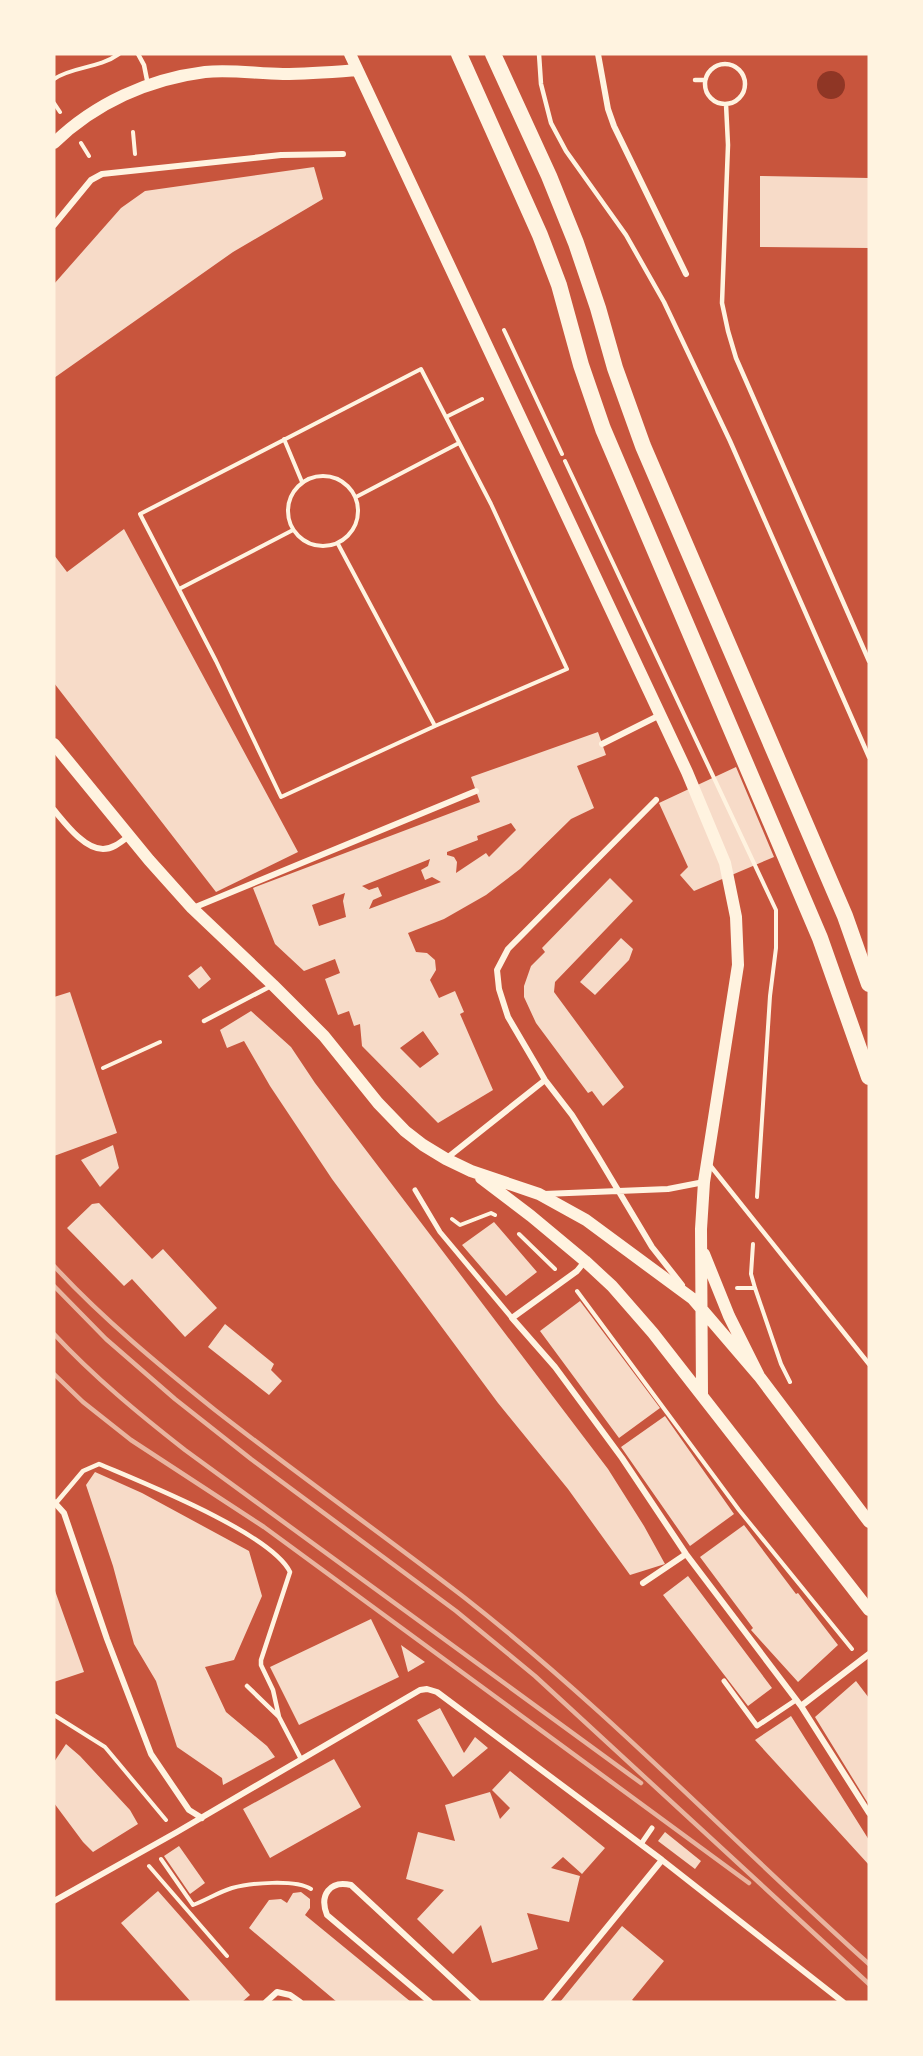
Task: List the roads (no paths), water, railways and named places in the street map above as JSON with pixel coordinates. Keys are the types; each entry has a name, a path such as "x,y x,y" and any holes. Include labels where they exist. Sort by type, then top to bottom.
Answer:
{"highway":[{"path":"459,54 540,235 559,285 581,365 603,429 820,938 869,1077"},
{"path":"493,54 549,176 576,243 615,368 643,446 845,916 869,984"}],"main road":[{"path":"350,54 687,772 725,863 736,916 738,965 704,1182 702,1249 697,1303 702,1395"},
{"path":"54,142 70,127 115,99 148,85 206,72 281,74 357,70"},
{"path":"54,744 129,836 192,908 324,1036 378,1103 405,1131 446,1159 471,1171 540,1194 586,1220 697,1303 759,1376 869,1522"},
{"path":"471,1171 531,1215 612,1286 653,1333 869,1610"},
{"path":"702,1249 729,1316 759,1376"}],"street":[{"path":"598,54 608,109 614,126 686,274"},
{"path":"54,225 91,180 102,174 281,155 343,154"},
{"path":"602,744 660,715"},
{"path":"192,908 476,791"},
{"path":"656,800 508,949 497,970 499,989 508,1017 545,1080 572,1115 652,1247 697,1303"},
{"path":"54,810 74,832 90,845 102,849 109,848 129,836"},
{"path":"446,1159 545,1080"},
{"path":"540,1194 668,1190 704,1182"},
{"path":"415,1190 440,1232 555,1367 686,1554 798,1703 869,1813"},
{"path":"512,1318 577,1271 585,1261"},
{"path":"55,1502 64,1513 107,1639 151,1754 189,1810 202,1818"},
{"path":"643,1583 686,1554"},
{"path":"724,1681 757,1726 798,1703 869,1654"},
{"path":"54,1902 420,1690 427,1689 437,1692 641,1844 843,2002"},
{"path":"641,1844 652,1828"},
{"path":"546,2002 662,1860"},
{"path":"430,2002 327,1915 324,1896 329,1890 344,1883 351,1885 477,2002"},
{"path":"266,2002 277,1992 290,1995 300,2002"}],"lane":[{"path":"138,54 144,65 148,85"},
{"path":"539,54 541,84 557,136 626,235 664,302 730,441 869,757"},
{"path":"717,65 730,65 737,68 744,79 743,92 733,102 726,104 714,101 706,92 705,80 711,69 717,65"},
{"path":"695,80 705,80"},
{"path":"726,104 728,145 722,303 728,331 736,358 869,661"},
{"path":"204,1021 273,985"},
{"path":"708,1162 869,1364"},
{"path":"55,1502 82,1471 99,1464 204,1511 269,1550 288,1567 290,1572 261,1665 273,1690 279,1717 301,1760"},
{"path":"247,1686 279,1717"}],"railway":[{"path":"54,1266 152,1359 215,1410 465,1598 518,1641 620,1731 869,1964"},
{"path":"54,1286 106,1339 175,1399 251,1459 456,1611 535,1676 869,1984"},
{"path":"54,1334 117,1395 185,1450 641,1783"},
{"path":"54,1374 83,1402 131,1440 264,1527 749,1883"}]}
